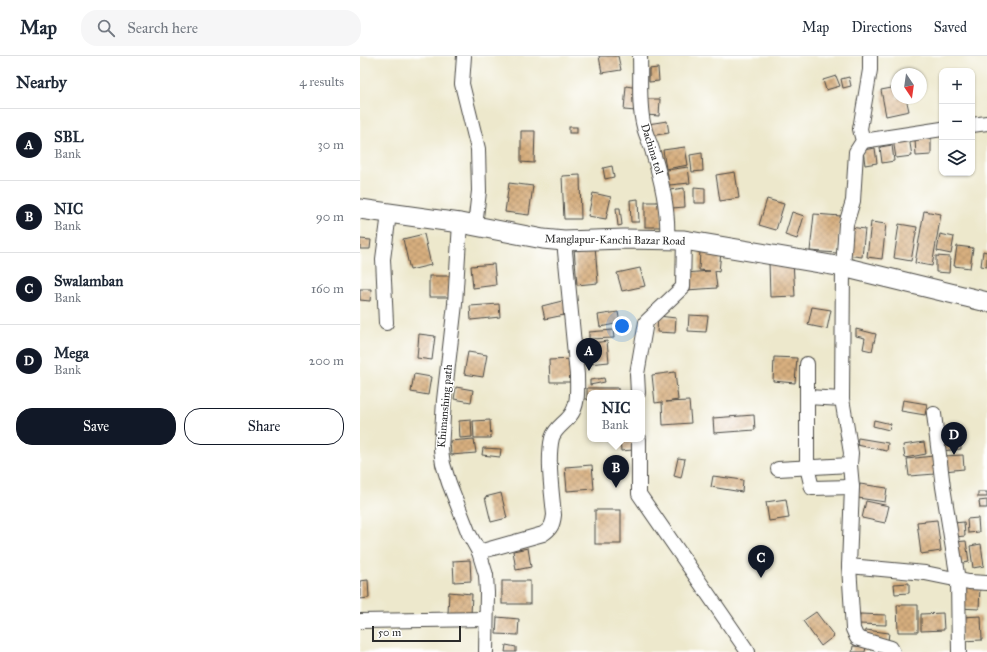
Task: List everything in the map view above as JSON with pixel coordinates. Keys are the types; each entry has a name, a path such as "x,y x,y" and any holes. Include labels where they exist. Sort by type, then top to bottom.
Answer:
{"street":[{"name":"Khimanshing path","path":"464,56 462,84 478,148 479,191 468,225 455,304 444,400 441,450 443,464 449,483 469,534 479,552 486,575 486,652"},
{"name":"Dachina tol","path":"638,390 638,374 646,322 683,287 676,241 668,227 663,188 642,118 640,56"},
{"path":"870,56 870,70 860,129 863,141 856,152 853,201 846,224 843,267 842,400 851,453 850,465 852,487 849,566 853,629 857,638 892,648 893,652"},
{"path":"975,125 987,123"},
{"path":"863,141 939,129"},
{"name":"Manglapur-Kanchi Bazar Road","path":"360,210 468,225 543,239 564,241 624,239 676,241 843,267 987,302"},
{"path":"386,323 383,259 389,214"},
{"path":"479,552 543,534 549,530 553,523 554,515 550,454 553,436 559,426 570,417 576,407 577,391 577,375 564,241"},
{"path":"808,364 807,467 812,488 852,487"},
{"path":"807,397 842,400"},
{"path":"934,414 943,487 958,580 959,652"},
{"path":"638,442 639,494 748,652"},
{"path":"778,469 850,465"},
{"path":"849,566 925,573 958,580 987,583"},
{"path":"360,621 486,619"}],"building":[{"path":"599,56 618,56 621,70 602,73"},
{"path":"658,68 659,81 649,82 649,69"},
{"path":"836,76 840,86 826,90 823,80"},
{"path":"849,77 851,86 843,88 841,79"},
{"path":"626,86 638,88 636,111 624,110"},
{"path":"891,88 891,104 907,104 909,111 886,116 881,90"},
{"path":"646,99 660,99 659,116 646,115"},
{"path":"667,121 669,133 650,136 648,124"},
{"path":"569,127 577,127 577,133 569,133"},
{"path":"521,131 535,131 534,163 521,162"},
{"path":"909,137 912,156 896,158 893,139"},
{"path":"931,138 931,155 916,156 915,139"},
{"path":"892,145 894,161 882,163 880,147"},
{"path":"685,147 688,165 666,169 663,150"},
{"path":"875,148 877,163 865,165 863,150"},
{"path":"702,153 703,171 692,172 690,155"},
{"path":"612,166 614,177 605,179 603,168"},
{"path":"688,167 690,183 669,185 667,170"},
{"path":"735,172 739,198 720,201 716,175"},
{"path":"580,175 581,219 564,219 562,176"},
{"path":"509,183 533,186 529,215 505,212"},
{"path":"694,187 705,188 705,203 694,203"},
{"path":"684,188 685,207 672,208 670,190"},
{"path":"593,193 611,197 606,219 588,216"},
{"path":"638,199 639,222 631,222 630,200"},
{"path":"767,199 784,204 776,230 759,225"},
{"path":"645,202 662,202 662,227 645,227"},
{"path":"616,208 620,208 622,225 618,226"},
{"path":"924,211 941,214 932,266 915,263"},
{"path":"792,212 804,216 797,239 785,235"},
{"path":"814,214 841,216 837,253 810,251"},
{"path":"871,222 886,224 882,259 867,257"},
{"path":"899,224 917,227 911,261 894,258"},
{"path":"850,227 865,229 862,257 846,255"},
{"path":"424,234 431,265 410,270 403,239"},
{"path":"940,234 954,237 951,254 937,251"},
{"path":"360,239 371,240 370,249 360,249"},
{"path":"595,246 598,283 577,285 574,248"},
{"path":"957,246 973,248 970,268 954,266"},
{"path":"700,250 721,252 719,272 715,271 717,288 686,290 685,273 710,271 699,270"},
{"path":"983,251 987,252 987,267 981,266"},
{"path":"936,256 950,257 949,273 936,272"},
{"path":"793,261 795,296 770,297 769,262"},
{"path":"494,264 496,285 473,288 471,266"},
{"path":"640,268 645,286 622,291 617,273"},
{"path":"429,276 450,276 450,297 429,297"},
{"path":"360,289 371,289 370,301 360,300"},
{"path":"566,300 569,314 545,319 542,306"},
{"path":"499,304 500,317 471,320 470,306"},
{"path":"812,307 831,310 827,329 808,325"},
{"path":"618,312 620,323 600,327 598,315"},
{"path":"689,315 708,316 706,332 688,331"},
{"path":"658,316 676,318 675,333 657,332"},
{"path":"856,329 876,334 872,351 863,349 865,338 856,336"},
{"path":"613,330 614,338 589,339 589,332"},
{"path":"419,334 435,336 432,360 417,358"},
{"path":"607,341 609,362 589,364 587,344"},
{"path":"468,352 487,355 483,377 464,374"},
{"path":"774,357 797,358 795,383 773,381"},
{"path":"573,359 574,382 550,382 549,360"},
{"path":"675,372 678,400 666,402 689,401 691,423 663,425 662,402 655,403 652,375"},
{"path":"414,374 431,377 428,395 411,392"},
{"path":"604,378 605,382 590,385 590,380"},
{"path":"456,387 473,390 471,402 454,399"},
{"path":"587,388 618,388 618,390 587,390"},
{"path":"903,400 927,404 925,415 901,411"},
{"path":"754,415 755,430 714,433 713,418"},
{"path":"471,420 472,437 460,438 459,421"},
{"path":"490,420 491,438 474,438 473,421"},
{"path":"874,420 891,424 889,430 873,426"},
{"path":"960,432 961,449 941,451 940,434"},
{"path":"858,438 888,443 887,451 857,445"},
{"path":"474,439 476,453 451,455 450,441"},
{"path":"620,442 632,442 633,450 621,451"},
{"path":"924,442 926,454 905,458 903,445"},
{"path":"483,448 501,449 500,457 482,455"},
{"path":"963,455 964,469 944,471 943,456"},
{"path":"933,456 935,474 909,476 907,459"},
{"path":"678,458 685,459 681,478 674,476"},
{"path":"592,465 594,489 567,491 565,467"},
{"path":"713,476 743,480 742,492 711,487"},
{"path":"860,484 887,488 885,502 858,498"},
{"path":"978,492 987,492 987,497 978,497"},
{"path":"501,493 507,518 491,522 485,497"},
{"path":"786,499 789,518 769,521 766,502"},
{"path":"987,500 987,508 980,508 979,501"},
{"path":"866,501 889,506 885,523 862,518"},
{"path":"595,510 621,510 621,544 595,544"},
{"path":"978,518 979,532 968,533 967,519"},
{"path":"937,520 941,551 921,554 917,522"},
{"path":"964,522 965,536 955,537 954,523"},
{"path":"966,541 969,562 957,564 954,542"},
{"path":"981,544 984,566 973,568 970,546"},
{"path":"528,548 531,567 516,570 513,551"},
{"path":"470,560 471,581 454,582 453,561"},
{"path":"368,580 369,598 360,599 360,581"},
{"path":"502,581 530,581 530,604 502,604"},
{"path":"909,583 909,593 895,594 894,584"},
{"path":"960,586 980,587 979,609 958,608"},
{"path":"449,592 472,594 471,614 448,613"},
{"path":"897,605 918,605 918,632 898,632"},
{"path":"816,612 834,636 821,646 803,621"},
{"path":"943,613 944,630 921,631 921,614"},
{"path":"860,614 886,615 886,625 859,624"},
{"path":"981,616 982,640 961,641 961,617"},
{"path":"497,617 519,619 518,635 496,634"},
{"path":"866,630 889,633 888,641 865,639"},
{"path":"506,645 516,647 516,652 505,652"},
{"path":"853,646 866,647 865,652 852,652"}],"place":[{"name":"SBL","path":"589,371"},
{"name":"Mega","path":"954,455"},
{"name":"NIC","path":"616,488"},
{"name":"Swalamban","path":"761,578"}]}
